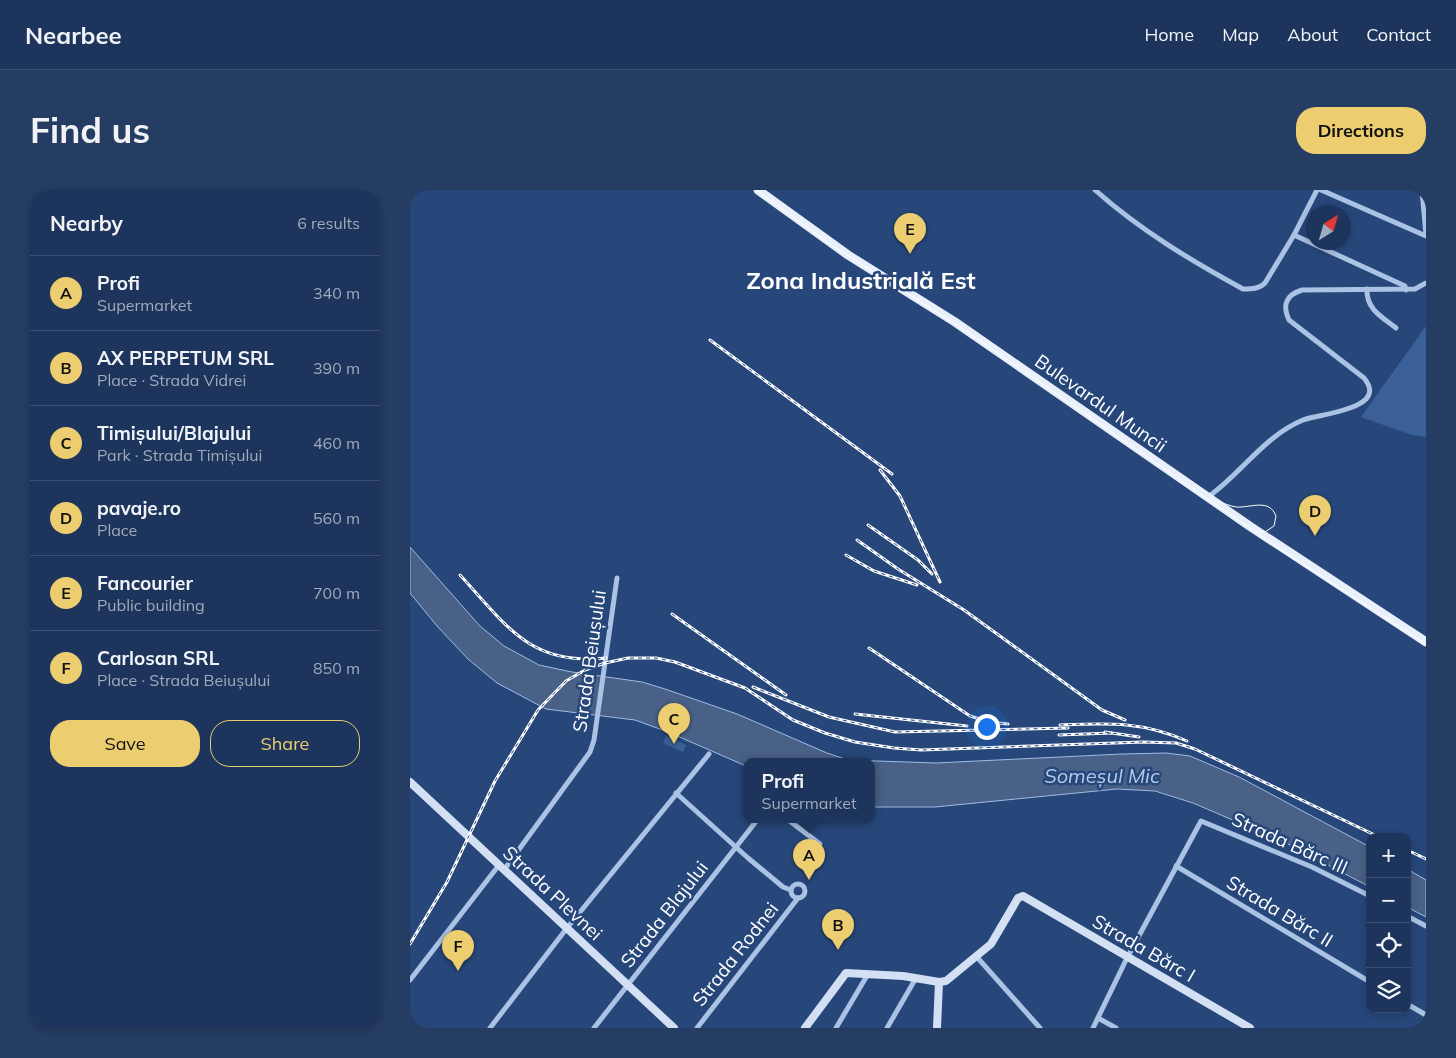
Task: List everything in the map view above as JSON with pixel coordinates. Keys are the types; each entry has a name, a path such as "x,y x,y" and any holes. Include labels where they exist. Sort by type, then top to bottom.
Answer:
{"main road":[{"name":"Bulevardul Muncii","path":"758,190 848,255 955,322 1208,497 1426,642"}],"street":[{"path":"1095,190 1126,217 1156,237 1205,268 1243,288 1261,287 1294,235 1317,190"},
{"path":"1321,190 1426,235 1422,190"},
{"path":"1294,235 1404,286 1406,290"},
{"path":"1208,497 1275,436 1289,426 1358,406 1367,399 1370,388 1364,378 1292,324 1285,311 1287,300 1302,290 1406,290 1422,287 1426,283"},
{"path":"1367,289 1369,304 1375,312 1396,328"},
{"name":"Strada Beiușului","path":"410,980 582,766 594,740 617,578"},
{"path":"490,1028 567,928 709,754"},
{"name":"Strada Plevnei","path":"410,782 674,1028"},
{"path":"676,793 736,848 781,885 791,890 794,896 798,898 804,894 803,886 796,884 791,890"},
{"name":"Strada Bărc III","path":"1176,866 1199,823 1203,821 1312,867 1366,894"},
{"name":"Strada Blajului","path":"594,1028 755,823"},
{"path":"792,823 820,844"},
{"path":"1093,1028 1176,866"},
{"name":"Strada Bărc II","path":"1176,866 1366,980"},
{"name":"Strada Bărc I","path":"976,956 995,939 1018,898 1023,896 1250,1028"},
{"name":"Strada Rodnei","path":"697,1028 798,898"},
{"path":"1411,918 1426,926"},
{"path":"805,1028 846,973 916,978 939,982 946,981 976,956 1040,1028"},
{"path":"836,1028 868,974"},
{"path":"887,1028 916,978"},
{"path":"937,1028 939,982"},
{"path":"1411,1006 1426,1015"},
{"path":"1098,1018 1116,1028"}],"shaded area":[{"path":"1426,326 1426,437 1412,435 1361,417"},
{"path":"666,736 686,745 683,752 663,743"}],"water":[{"path":"410,547 480,626 504,646 539,665 572,672 642,682 665,689 737,714 842,758 743,758 743,765 668,732 635,720 546,709 497,683 468,659 437,626 410,593"},
{"name":"Someșul Mic","path":"1166,753 1190,756 1239,777 1366,845 1366,885 1286,843 1193,803 1155,791 1117,789 935,807 875,807 875,761 936,763"},
{"path":"1411,871 1426,880 1426,917 1411,909"}],"tram line":[{"path":"756,190 833,246 963,329 1277,547 1426,644"},
{"path":"1217,501 1236,507 1259,505 1273,510 1276,516 1274,526 1265,532 1255,531"}],"railway":[{"path":"710,340 892,474"},
{"path":"880,470 900,496 940,582"},
{"path":"868,525 918,560 932,574"},
{"path":"857,540 898,569 964,610 1102,710 1125,720"},
{"path":"846,555 874,571 917,585"},
{"path":"460,575 507,626 522,639 539,649 558,656 580,659 606,658"},
{"path":"672,614 786,695"},
{"path":"869,648 970,716 989,722 1008,724"},
{"path":"410,944 447,882 495,781 538,710 566,681 585,670 628,658 656,658 675,662 745,688 793,720 825,733 855,742 921,750 1143,742 1176,743 1195,749 1371,833"},
{"path":"753,687 829,717 895,732 1068,728"},
{"path":"855,714 967,726"},
{"path":"1060,725 1125,725 1171,734 1187,741"},
{"path":"1105,732 1139,737"},
{"path":"1059,735 1111,733"},
{"path":"1411,852 1426,859"}],"place":[{"name":"Fancourier","path":"910,254"},
{"name":"pavaje.ro","path":"1315,536"},
{"name":"Timișului/Blajului","path":"674,744"},
{"name":"Profi","path":"809,880"},
{"name":"AX PERPETUM SRL","path":"838,950"},
{"name":"Carlosan SRL","path":"458,971"}],"district":[{"name":"Zona Industrială Est","path":"861,280"}]}
